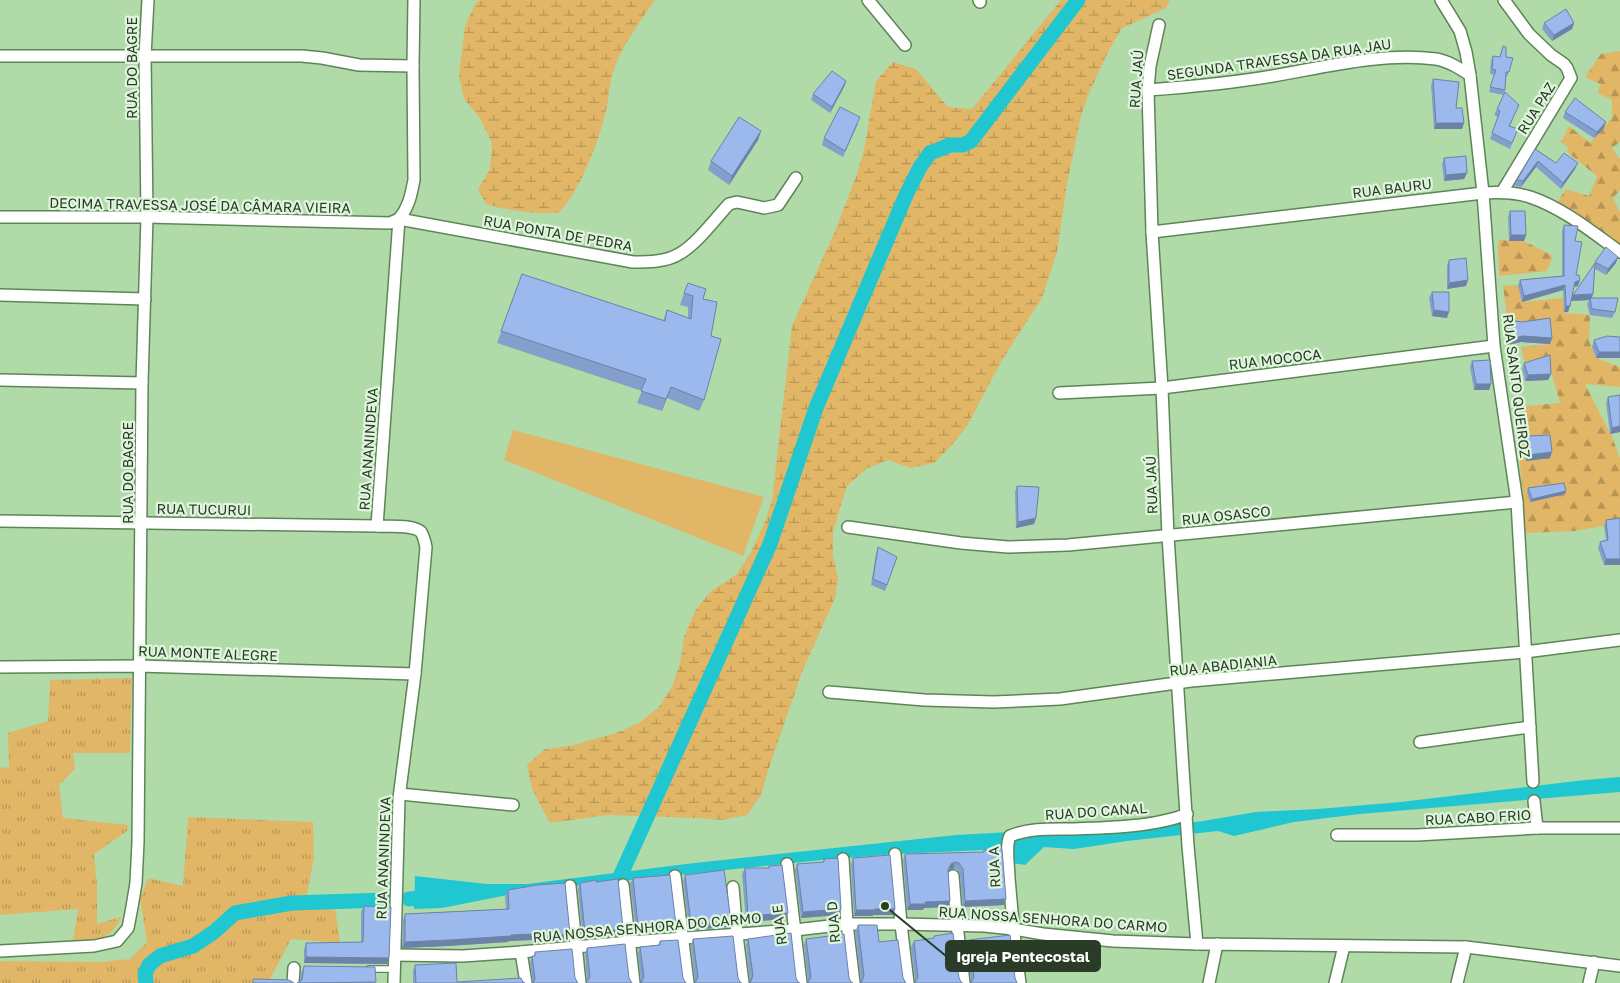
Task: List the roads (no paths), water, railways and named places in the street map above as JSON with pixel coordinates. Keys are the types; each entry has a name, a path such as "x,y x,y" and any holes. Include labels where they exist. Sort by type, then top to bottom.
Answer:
{"street":[{"name":"RUA DO BAGRE","path":"0,952 94,946 117,941 128,928 136,883 142,523 142,382 147,217 145,56 148,0"},
{"name":"RUA ANANINDEVA","path":"394,983 400,794 415,674 426,548 424,537 419,530 377,526 399,219 406,211 411,198 414,180 414,0"},
{"path":"868,0 905,45"},
{"name":"RUA SANTO QUEIROZ","path":"1441,0 1460,31 1470,75 1483,193 1494,346 1517,502 1533,782"},
{"name":"RUA PAZ","path":"1502,192 1571,78 1568,68 1529,34 1504,0"},
{"name":"RUA JAÚ","path":"1160,25 1150,66 1148,90 1152,232 1162,388 1168,536 1188,846 1197,944"},
{"path":"0,56 302,56 359,65 413,66"},
{"name":"SEGUNDA TRAVESSA DA RUA JAU","path":"1148,90 1252,79 1350,62 1392,58 1437,59 1453,64 1470,75"},
{"name":"RUA PONTA DE PEDRA","path":"399,219 633,262 650,262 679,255 690,246 729,204 737,202 750,203 764,208 778,205 796,178"},
{"name":"RUA BAURU","path":"1152,232 1502,192 1529,197 1551,206 1577,221 1620,252"},
{"name":"DECIMA TRAVESSA JOSÉ DA CÂMARA VIEIRA","path":"0,217 147,217 382,223 390,223 399,219"},
{"path":"0,295 145,299"},
{"name":"RUA MOCOCA","path":"1059,393 1162,388 1494,346"},
{"path":"0,380 142,382"},
{"name":"RUA OSASCO","path":"848,527 961,543 1008,547 1068,546 1517,502"},
{"name":"RUA TUCURUI","path":"0,521 377,526"},
{"name":"RUA ABADIANIA","path":"829,692 924,700 994,702 1060,699 1192,681 1525,652 1620,640"},
{"name":"RUA MONTE ALEGRE","path":"0,667 139,666 415,674"},
{"path":"1420,742 1530,727"},
{"path":"400,794 513,805"},
{"path":"1534,801 1538,828"},
{"name":"RUA DO CANAL","path":"1008,844 1012,835 1035,830 1106,828 1187,818"},
{"name":"RUA CABO FRIO","path":"1337,835 1418,835 1538,828 1620,828"},
{"name":"RUA A","path":"1008,844 1013,928 1020,983"},
{"path":"895,854 908,983"},
{"name":"RUA D","path":"843,859 847,924 854,983"},
{"name":"RUA E","path":"787,864 800,983"},
{"path":"675,876 688,983"},
{"path":"954,876 957,925 964,983"},
{"path":"623,884 634,983"},
{"path":"570,886 580,983"},
{"path":"733,887 736,935 743,983"},
{"name":"RUA NOSSA SENHORA DO CARMO","path":"394,955 463,956 736,935 847,924 901,924 1013,928 1043,934 1113,941 1197,944 1466,947 1620,966"},
{"path":"1209,983 1217,944"},
{"path":"1335,983 1344,946"},
{"path":"1457,983 1466,947"},
{"path":"521,952 526,983"},
{"path":"1589,983 1594,962"},
{"path":"293,983 298,968"}],"lane":[{"path":"366,969 394,969"}],"water":[{"path":"1620,777 1620,792 1360,814 1294,822 1234,836 1218,831 1074,849 1044,847 1025,865 1012,863 1006,849 895,854 527,891 442,908 414,909 415,876 487,884 527,884 686,864 956,835 1011,832 1047,836 1105,833 1203,821 1256,812 1401,802"}],"waterway":[{"path":"619,879 770,544 816,408 906,195 920,167 930,153 950,145 963,145 971,141 1078,0"},
{"path":"409,899 435,897"},
{"path":"146,983 145,974 149,965 160,956 193,946 214,932 235,913 292,903 386,900"}],"place":[{"name":"Igreja Pentecostal","path":"885,906"}]}
